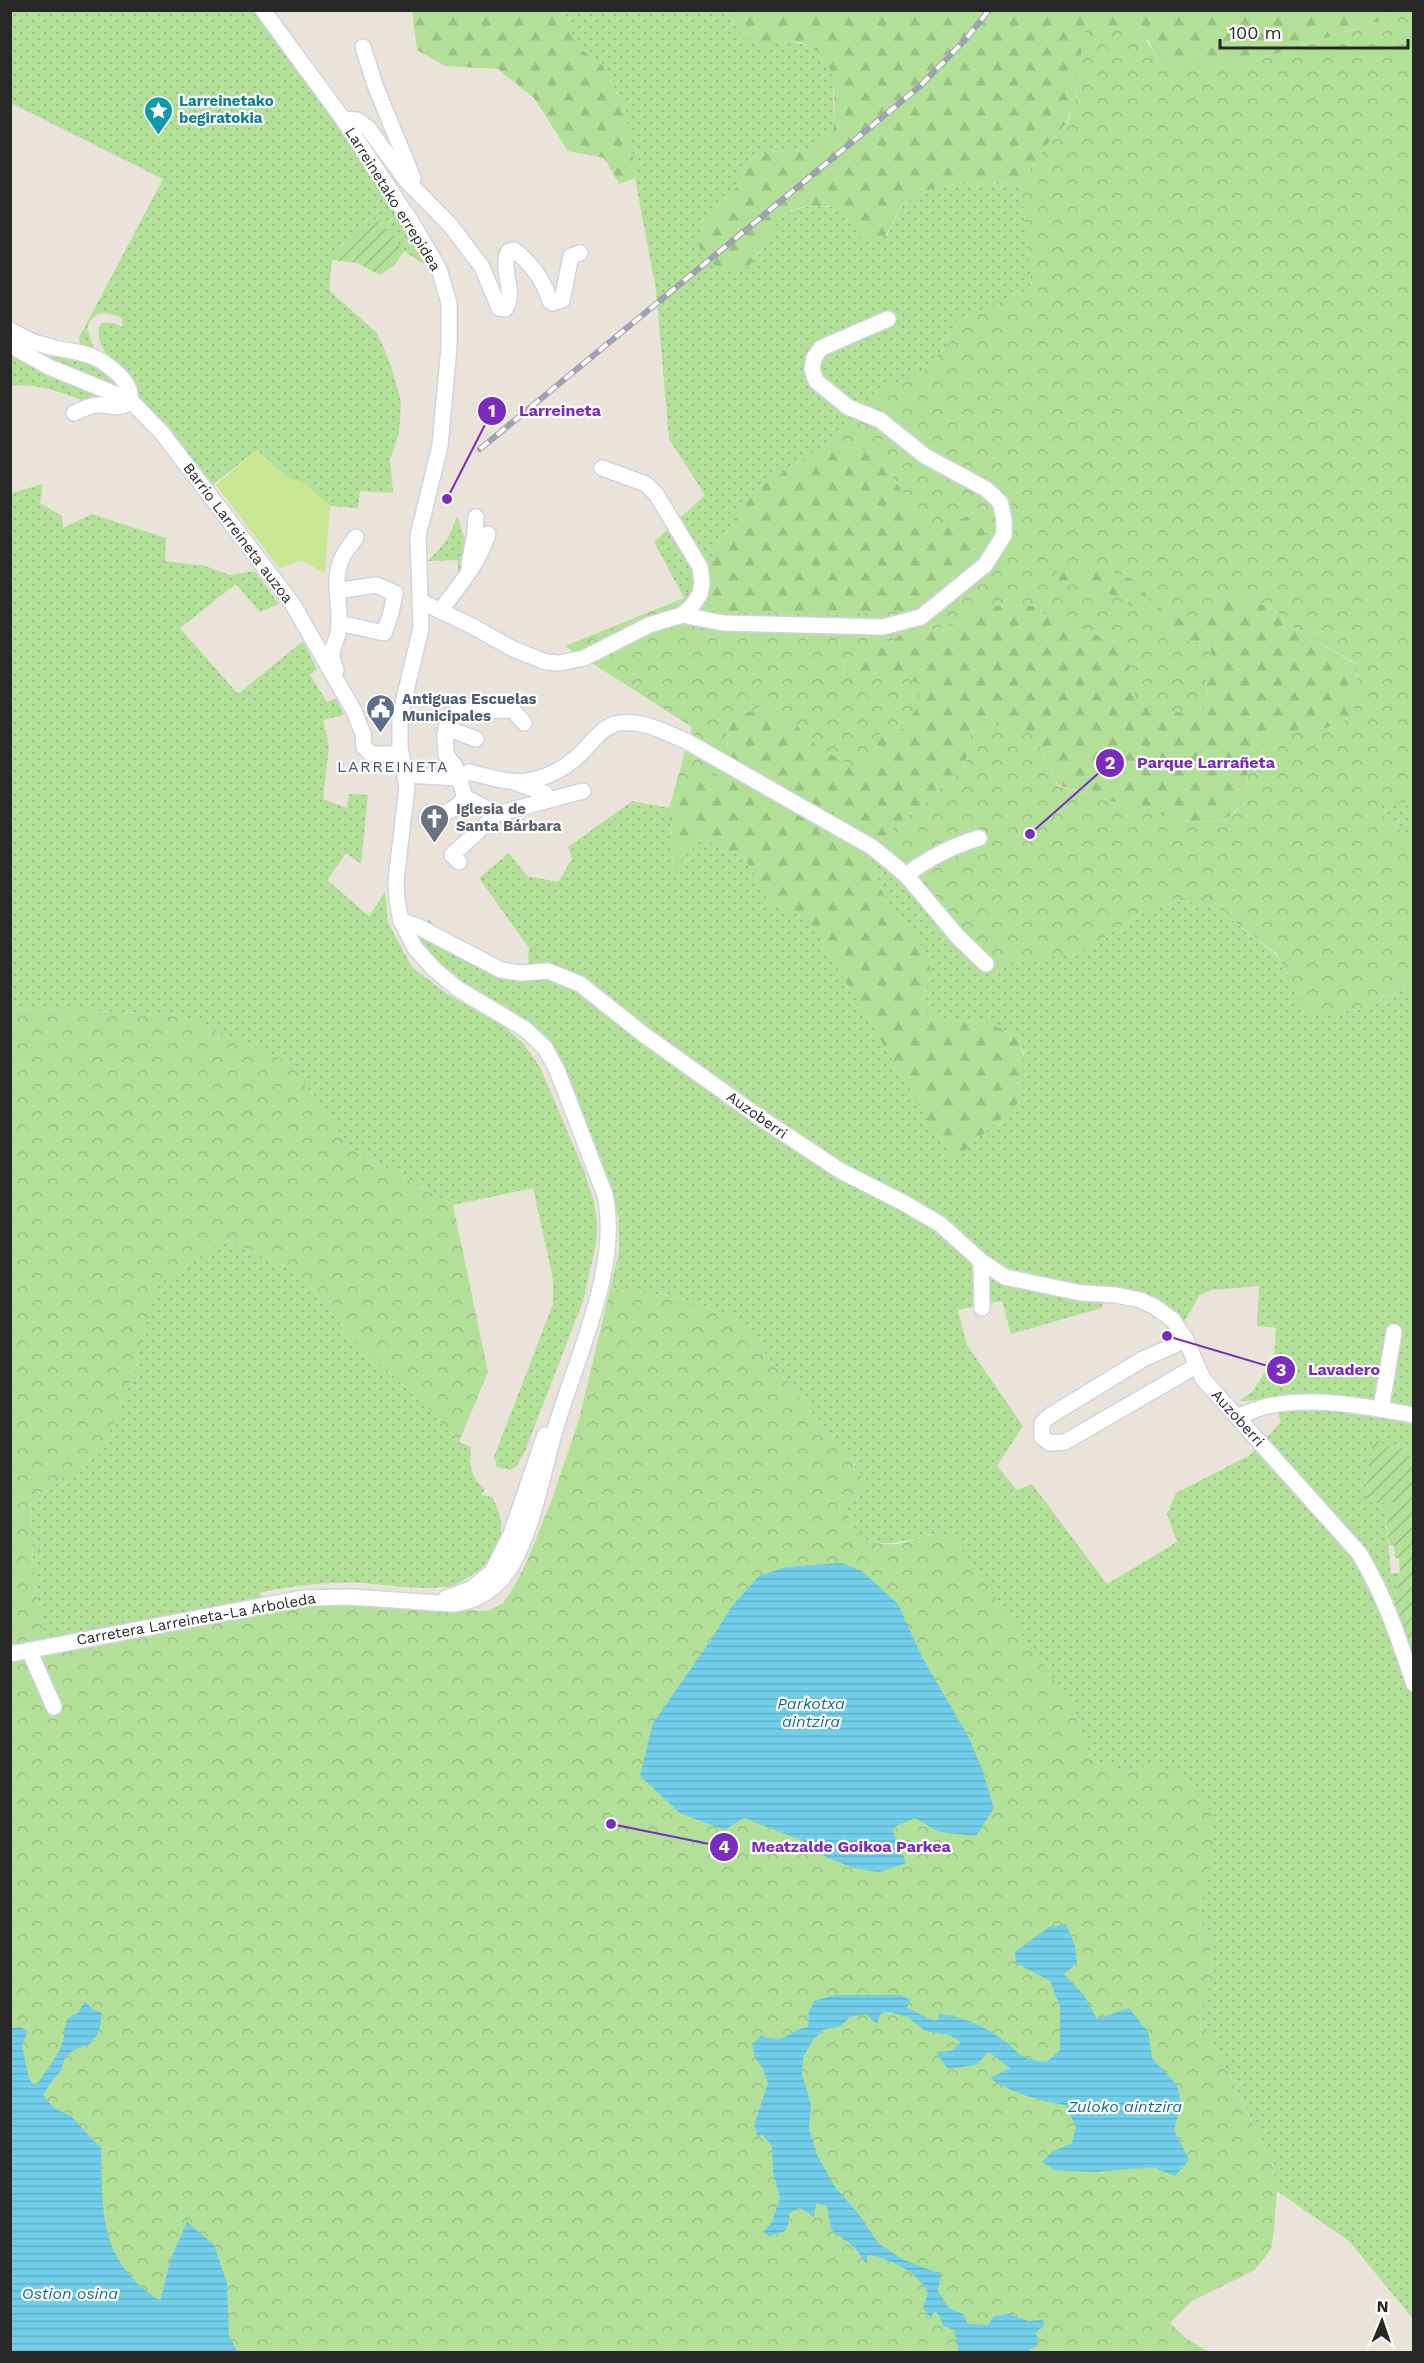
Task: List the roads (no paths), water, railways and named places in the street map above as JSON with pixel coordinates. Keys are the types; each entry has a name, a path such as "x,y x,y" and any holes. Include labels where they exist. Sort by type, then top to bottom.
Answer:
{"street":[{"name":"Larreinetako errepidea","path":"263,10 343,119 430,253 444,284 449,303 449,347 440,446 418,536 422,602"},
{"path":"363,47 404,159 423,199"},
{"path":"343,119 357,120 368,128 423,199 451,226 482,267 495,302 502,309 505,309 510,301 507,263 509,250 514,250 520,255 541,279 553,303 562,300 571,256 579,253"},
{"path":"682,615 723,623 883,627 921,617 985,565 1004,535 1004,519 1000,502 986,489 925,456 880,420 848,407 816,381 812,369 814,358 821,348 888,319"},
{"path":"10,330 42,345 89,353 105,362 126,381 131,393 126,405 120,408 99,405 74,413"},
{"path":"10,345 49,366 130,400"},
{"name":"Barrio Larreineta auzoa","path":"130,400 172,446 292,603 354,711 363,734 364,747 370,754 401,754"},
{"path":"401,921 396,880 406,800 401,754 401,710 420,634 422,602 513,650 546,662 560,663 584,658 649,625 682,615 700,594 702,582 700,567 651,489 646,484 602,468"},
{"path":"467,576 476,517"},
{"path":"440,611 467,576 484,547 488,534"},
{"name":"Barrio Larreineta auzoa","path":"333,676 336,670 331,647 339,628 337,591 342,557 356,537"},
{"path":"337,591 376,585 395,593 384,633 339,622"},
{"path":"497,814 465,797 455,766 446,755 448,719 457,711 498,705 513,710 524,723"},
{"path":"511,782 525,781 562,769 613,724 627,722 643,724 686,741 852,834 906,875 958,937 986,964"},
{"path":"446,728 476,739"},
{"path":"405,775 459,778 469,772 545,793 548,800"},
{"path":"459,862 452,855 497,814 583,790"},
{"path":"426,820 429,813 450,812 458,807 465,797"},
{"path":"906,875 928,859 953,846 979,838"},
{"name":"Auzoberri","path":"401,921 417,926 501,970 521,973 541,971 580,984 643,1034 759,1117 841,1171 940,1224 981,1261 1005,1277 1081,1293 1116,1295 1140,1300 1173,1320 1186,1340 1203,1379 1359,1552 1372,1574 1397,1632 1413,1684"},
{"name":"Carretera Larreineta-La Arboleda","path":"10,1654 303,1599 350,1597 453,1604 469,1602 494,1587 512,1566 536,1504 554,1432 605,1266 608,1247 608,1211 597,1174 557,1070 545,1048 536,1038 458,989 435,970 415,948 401,921"},
{"path":"981,1261 982,1308"},
{"path":"1381,1409 1394,1332"},
{"path":"1186,1340 1143,1359 1048,1417 1042,1424 1042,1437 1050,1443 1065,1442 1196,1366"},
{"path":"1238,1417 1268,1406 1304,1402 1381,1409 1413,1415"},
{"path":"29,1650 54,1707"}],"water":[{"name":"Parkotxa aintzira","path":"841,1563 862,1571 898,1604 922,1657 968,1736 982,1769 994,1808 976,1836 939,1832 915,1818 892,1828 906,1863 879,1872 853,1868 826,1857 803,1841 744,1818 724,1830 680,1813 640,1776 653,1723 732,1606 759,1576 786,1567"},
{"name":"Zuloko aintzira","path":"1066,1924 1075,1946 1077,1963 1064,1974 1083,1994 1097,2019 1129,2008 1148,2032 1152,2058 1177,2085 1181,2105 1174,2130 1189,2160 1175,2176 1153,2167 1094,2172 1054,2170 1042,2162 1052,2152 1072,2143 1076,2126 1065,2105 1026,2096 990,2078 1010,2068 989,2052 976,2065 948,2069 936,2052 951,2051 961,2042 950,2035 925,2031 908,2017 890,2012 881,2013 877,2024 866,2014 850,2017 840,2027 825,2029 812,2041 803,2058 802,2074 811,2105 809,2129 817,2155 835,2187 858,2213 878,2243 904,2260 941,2274 938,2292 949,2308 963,2314 968,2324 988,2325 994,2316 1010,2314 1028,2321 1043,2320 1044,2326 1035,2333 1039,2340 1036,2347 1030,2349 1029,2352 959,2352 954,2330 943,2326 940,2316 934,2311 931,2319 923,2308 928,2293 924,2285 902,2267 885,2259 868,2255 866,2263 855,2248 831,2229 827,2206 816,2203 814,2217 800,2208 789,2213 789,2223 785,2231 770,2236 763,2232 772,2222 780,2198 773,2172 772,2146 762,2134 758,2138 754,2125 768,2083 763,2069 755,2058 752,2044 761,2036 777,2039 808,2027 809,2012 814,2001 835,1995 902,1995 911,2001 907,2007 931,2020 938,2020 939,2014 970,2022 993,2033 1024,2057 1047,2062 1060,2050 1060,2006 1050,1981 1016,1963 1015,1952 1049,1927"},
{"name":"Ostion osina","path":"85,2001 92,2009 102,2013 99,2032 90,2044 74,2050 65,2057 61,2071 43,2095 54,2108 71,2116 101,2148 102,2194 108,2234 125,2269 140,2285 160,2301 170,2261 187,2222 214,2245 227,2283 229,2336 238,2352 11,2352 11,2028 20,2027 28,2031 22,2045 29,2079 35,2086 58,2053 68,2018 78,2013"}],"railway":[{"path":"480,449 919,87 966,39 989,10"}],"place":[{"name":"Larreinetako begiratokia","path":"158,136"},
{"name":"Larreineta","path":"447,499"},
{"name":"Antiguas Escuelas Municipales","path":"381,734"},
{"name":"Parque Larrañeta","path":"1030,834"},
{"name":"Iglesia de Santa Bárbara","path":"435,844"},
{"name":"Lavadero","path":"1167,1336"},
{"name":"Meatzalde Goikoa Parkea","path":"611,1824"}],"district":[{"name":"LARREINETA","path":"393,766"}]}
